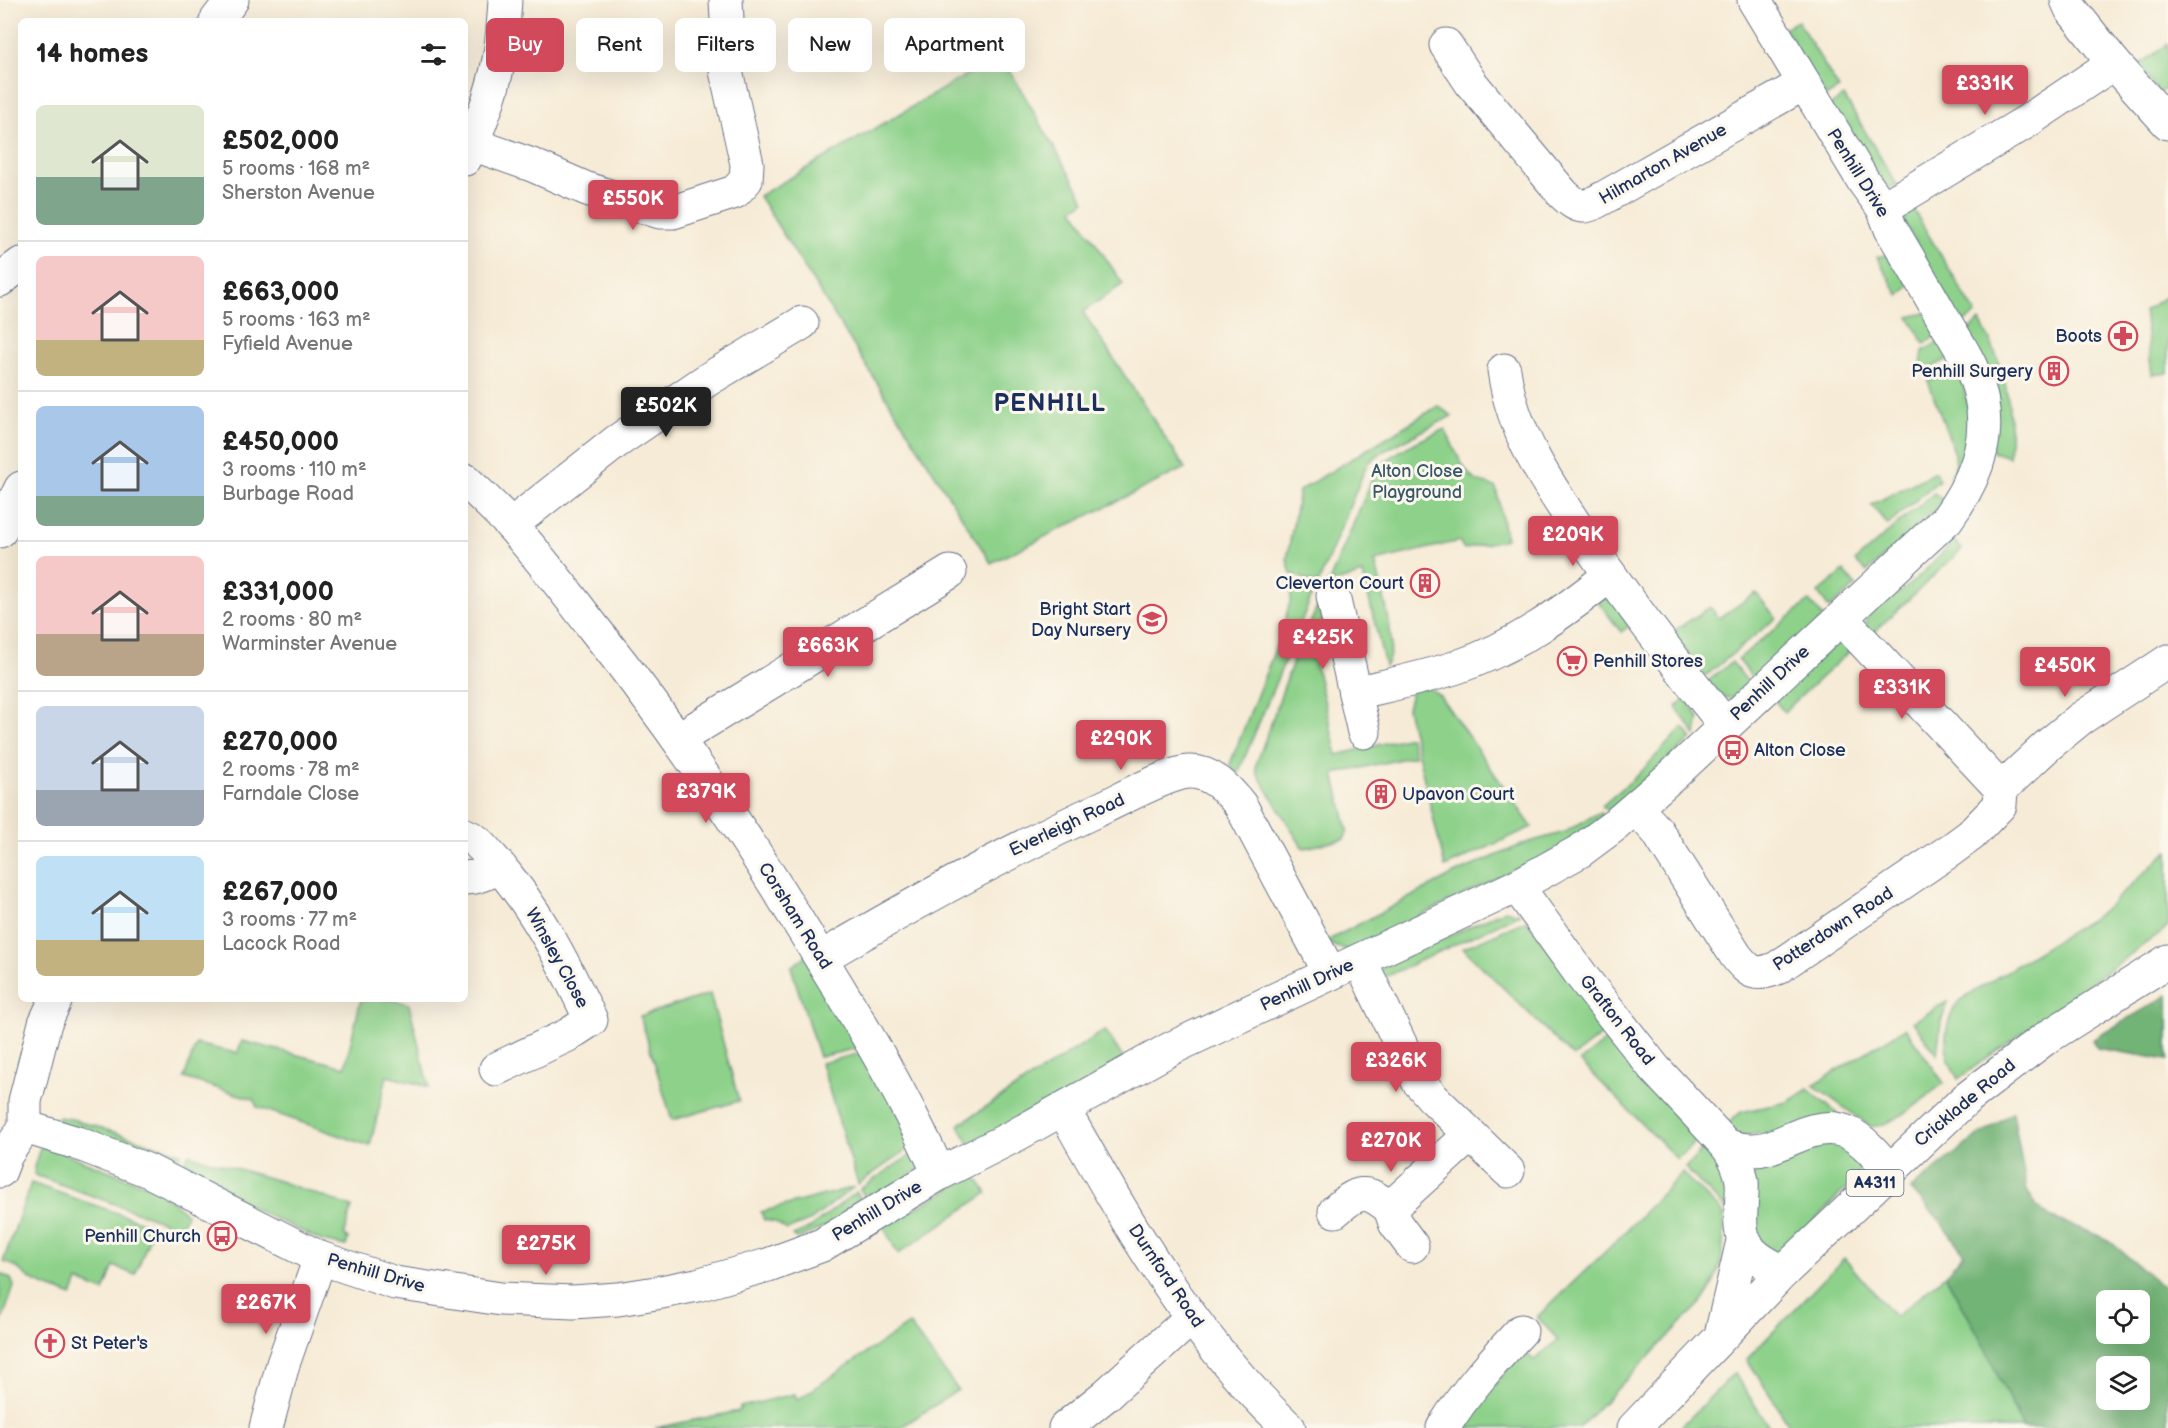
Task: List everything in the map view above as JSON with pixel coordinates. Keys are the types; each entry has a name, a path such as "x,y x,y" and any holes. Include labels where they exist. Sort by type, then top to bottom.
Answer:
{"street":[{"path":"218,18 232,0"},
{"path":"505,0 497,70 468,152 532,165 587,189 660,212 673,213 735,192 746,180 747,164 726,71 728,39 726,0"},
{"name":"Penhill Drive","path":"24,1127 77,1143 149,1171 320,1258 395,1283 462,1294 541,1302 618,1299 697,1285 798,1256 822,1245 939,1174 1016,1135 1172,1048 1517,886 1580,851 1636,808 1842,619 1952,512 1971,482 1978,464 1984,434 1984,412 1972,370 1891,228 1883,208 1864,182 1803,84 1754,0"},
{"path":"2067,0 2071,9 2114,63 2168,123"},
{"name":"Hilmarton Avenue","path":"1446,45 1471,83 1563,194 1580,207 1588,207 1803,84"},
{"path":"1883,208 2026,122 2114,63"},
{"path":"0,280 18,266"},
{"path":"511,525 616,441 707,380 802,324"},
{"path":"1504,369 1507,392 1505,424 1522,437 1542,473 1610,575 1725,725"},
{"name":"Corsham Road","path":"468,483 511,525 623,664 678,739 749,843 821,958 894,1083 925,1141 939,1174"},
{"path":"0,531 18,494"},
{"path":"678,739 950,572"},
{"path":"1355,693 1458,666 1491,652 1573,605 1610,575"},
{"path":"1333,596 1364,732"},
{"path":"1842,619 2001,789 2080,719 2168,663"},
{"name":"Everleigh Road","path":"821,958 948,884 1010,852 1149,786 1189,772 1221,783 1241,806 1330,973"},
{"name":"Potterdown Road","path":"1636,808 1657,831 1742,964 1756,973 1765,973 1777,968 1962,842 2000,805 2001,789"},
{"name":"Winsley Close","path":"468,836 475,839 501,868 534,912 566,967 591,1020 568,1035 496,1069"},
{"path":"468,878 501,868"},
{"name":"Grafton Road","path":"1517,886 1584,979 1655,1069 1727,1146 1736,1160 1742,1180 1740,1229 1743,1241 1721,1335"},
{"path":"1360,960 1418,1081 1508,1171"},
{"name":"Cricklade Road","path":"1634,1428 1783,1272 1966,1099 2035,1046 2168,961"},
{"path":"0,1171 6,1155 24,1127 25,1101 45,1023 55,1002"},
{"name":"Durnford Road","path":"1063,1109 1156,1266 1191,1318 1269,1410 1289,1428"},
{"path":"1727,1146 1749,1150 1768,1148 1814,1130 1831,1127 1845,1131 1863,1143 1889,1170"},
{"path":"1390,1208 1470,1135"},
{"path":"1335,1211 1351,1197 1369,1194 1390,1208 1395,1223 1412,1246"},
{"path":"1743,1241 1757,1257 1783,1272"},
{"path":"266,1428 283,1364 320,1258"},
{"path":"1065,1428 1106,1395 1191,1318"},
{"path":"1443,1428 1479,1376 1521,1331"}],"green space":[{"path":"1798,21 1839,89 1825,97 1784,28"},
{"path":"2168,44 2168,87 2159,93 2138,66"},
{"path":"972,72 1010,72 1085,201 1073,209 1123,284 1083,312 1185,468 991,563 759,196"},
{"path":"1844,96 1898,187 1887,187 1829,106"},
{"path":"1910,204 1976,314 1961,324 1904,222"},
{"path":"1891,254 1909,286 1899,296 1877,257"},
{"path":"2168,295 2168,373 2152,375 2144,311"},
{"path":"1926,313 1939,334 1924,344 1909,317"},
{"path":"1980,321 1996,354 2006,387 2010,421 2009,457 1993,452 1966,331"},
{"path":"1942,340 1952,357 1923,372 1921,364 1923,351"},
{"path":"1959,368 1971,417 1956,482 1950,478 1955,469 1955,454 1928,381"},
{"path":"1438,406 1452,416 1382,452 1367,464 1318,584 1291,574 1287,559 1299,491"},
{"name":"Alton Close Playground","path":"1445,429 1461,463 1470,475 1477,481 1496,488 1506,539 1464,549 1459,541 1375,561 1390,631 1391,645 1385,666 1363,574 1328,584 1376,470 1400,451"},
{"path":"1935,472 1939,480 1888,525 1871,505"},
{"path":"1934,493 1945,501 1867,572 1855,561"},
{"path":"1949,535 1962,549 1870,636 1866,616 1869,610 1902,591 1918,577 1946,548"},
{"path":"1844,571 1856,586 1829,608 1818,593"},
{"path":"1290,584 1312,595 1237,776 1230,764 1279,639 1291,599"},
{"path":"1756,593 1776,618 1704,675 1672,632 1710,607 1719,618"},
{"path":"1596,599 1614,601 1629,626 1621,632"},
{"path":"1809,601 1824,618 1755,681 1738,659"},
{"path":"1319,604 1327,640 1311,645 1337,755 1410,737 1415,756 1334,774 1348,831 1344,839 1305,848 1302,847 1257,773 1256,765 1297,650"},
{"path":"1838,643 1855,646 1784,712 1772,697"},
{"path":"1732,662 1751,686 1732,698 1721,697 1708,681"},
{"path":"1427,687 1440,696 1532,827 1445,867 1407,708 1412,690"},
{"path":"1686,699 1699,717 1696,735 1677,709 1677,706"},
{"path":"1682,728 1692,739 1608,811 1602,806 1639,774"},
{"path":"1600,812 1603,817 1563,847 1349,950 1325,942 1456,873 1526,843 1565,832"},
{"path":"2168,851 2168,927 1958,1079 1949,1059 1946,1039 1949,1019 1960,1000 2101,913"},
{"path":"1505,910 1520,914 1379,980 1381,967"},
{"path":"1527,920 1608,1030 1573,1057 1463,948"},
{"path":"807,955 862,1047 819,1057 791,967"},
{"path":"710,994 739,1101 672,1120 640,1016"},
{"path":"2168,995 2168,1060 2097,1048 2092,1040"},
{"path":"1948,1001 1941,1023 1937,1054 1913,1022"},
{"path":"360,1002 409,1004 429,1087 387,1076 370,1146 257,1107 253,1099 184,1078 196,1044 237,1053 242,1041 345,1067"},
{"path":"1905,1028 1944,1083 1901,1116 1871,1127 1813,1085"},
{"path":"1105,1030 1125,1061 972,1148 958,1125"},
{"path":"1613,1035 1700,1138 1677,1159 1580,1061"},
{"path":"865,1052 915,1144 858,1184 821,1063"},
{"path":"1808,1089 1845,1120 1782,1133 1738,1135 1726,1125 1741,1112 1788,1102"},
{"path":"2013,1112 2027,1191 2038,1207 2050,1217 2107,1239 2168,1291 2168,1428 2023,1428 1978,1334 1945,1275 1964,1254 1943,1224 1911,1189 1963,1147"},
{"path":"58,1117 72,1119 181,1153 176,1172 55,1122"},
{"path":"1831,1140 1858,1157 1857,1177 1786,1250 1776,1253 1765,1251 1748,1219 1754,1168 1763,1162"},
{"path":"1709,1143 1731,1170 1730,1213 1685,1168"},
{"path":"47,1147 159,1190 187,1214 180,1228 35,1175 34,1167 40,1148"},
{"path":"918,1150 920,1167 871,1206 860,1189"},
{"path":"188,1154 279,1181 352,1207 344,1235 348,1238 346,1246 322,1241 180,1174"},
{"path":"1682,1173 1724,1214 1724,1239 1719,1270 1702,1302 1579,1428 1459,1428 1520,1354 1526,1353 1534,1360 1558,1340 1537,1317"},
{"path":"975,1175 987,1193 898,1254 883,1226"},
{"path":"31,1183 154,1226 135,1275 114,1266 104,1291 78,1281 72,1296 36,1282 13,1265 3,1262"},
{"path":"854,1187 811,1220 787,1230 775,1222 764,1220 761,1212"},
{"path":"856,1192 865,1209 798,1239 793,1235 810,1228"},
{"path":"1844,1258 1895,1317 1945,1275 1978,1334 2023,1428 1791,1428 1747,1359"},
{"path":"0,1273 11,1279 14,1286 0,1326"},
{"path":"909,1324 958,1390 900,1428 655,1428 739,1411 740,1407 795,1394 797,1400"},
{"path":"1734,1373 1770,1428 1680,1428"}],"place":[{"name":"Boots","path":"2123,336"},
{"name":"Penhill Surgery","path":"2054,371"},
{"name":"Cleverton Court","path":"1425,583"},
{"name":"Bright Start Day Nursery","path":"1152,619"},
{"name":"Penhill Stores","path":"1572,661"},
{"name":"Alton Close","path":"1733,750"},
{"name":"Upavon Court","path":"1381,794"},
{"name":"Penhill Church","path":"222,1236"},
{"name":"St Peter's","path":"50,1343"}],"district":[{"name":"PENHILL","path":"1050,403"}]}
